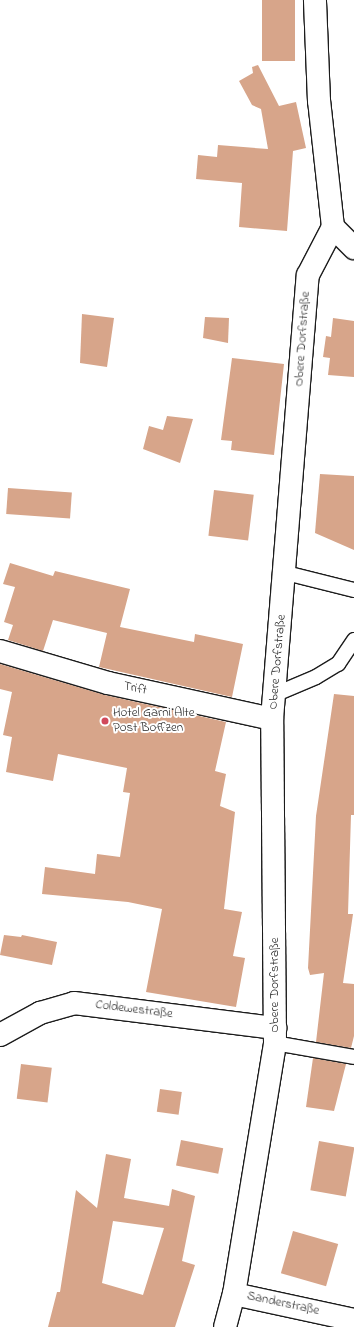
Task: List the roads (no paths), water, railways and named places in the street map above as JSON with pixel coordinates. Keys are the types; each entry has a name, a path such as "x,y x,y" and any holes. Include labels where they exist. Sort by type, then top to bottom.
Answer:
{"street":[{"path":"314,0 319,101 333,227 354,248"},
{"name":"Obere Dorfstraße","path":"225,1327 234,1294 275,1035 272,719 276,694 286,573 308,275 333,227"},
{"name":"Trift","path":"0,651 108,683 272,719"},
{"name":"Coldewestraße","path":"0,1035 40,1013 74,1003 275,1035"},
{"name":"Sanderstraße","path":"234,1294 354,1320"}],"lane":[{"path":"286,573 354,590"},
{"path":"276,694 316,677 338,664 354,640"},
{"path":"275,1035 354,1057"}],"place":[{"name":"Hotel Garni Alte Post Boffzen","path":"105,721"}]}
